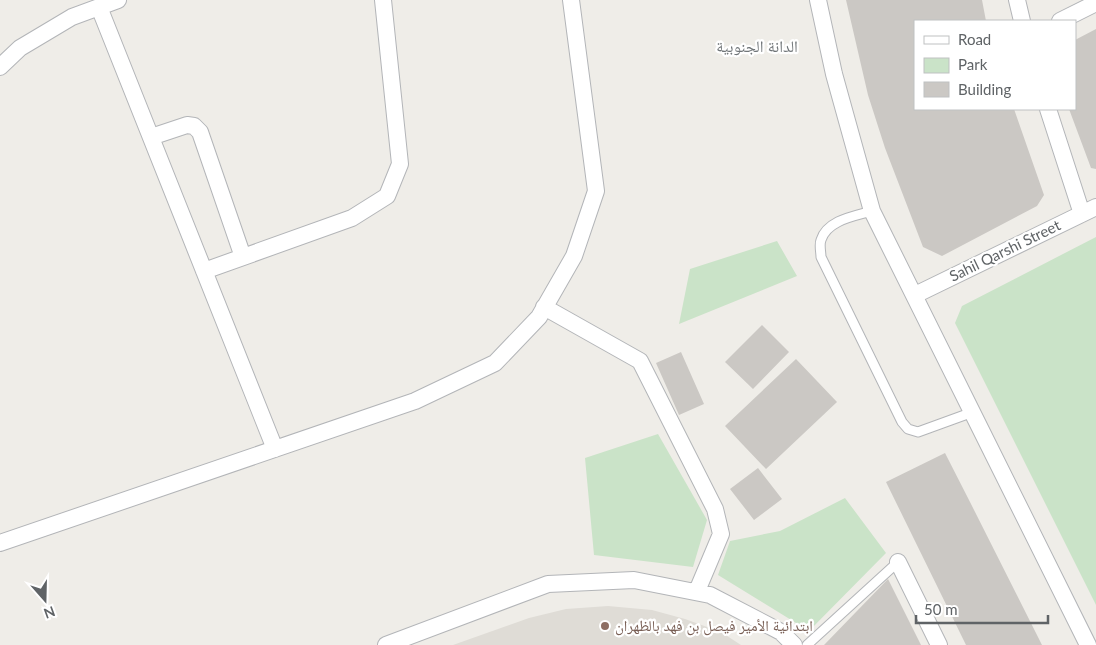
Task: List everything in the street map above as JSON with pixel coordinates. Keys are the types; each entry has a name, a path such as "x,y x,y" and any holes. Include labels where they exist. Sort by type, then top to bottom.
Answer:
{"street":[{"path":"0,67 20,48 72,17 118,0"},
{"path":"204,271 352,218 387,196 400,164 384,0"},
{"path":"0,544 415,401 495,363 539,316 544,308 574,256 596,191 571,0"},
{"path":"818,0 834,74 872,210 1088,645"},
{"path":"1017,0 1022,20"},
{"path":"1062,20 1096,3"},
{"path":"99,7 275,449"},
{"path":"1048,110 1089,210"},
{"path":"151,136 187,125 194,126 200,132 243,257"},
{"name":"Sahil Qarshi Street","path":"915,295 1089,210"},
{"path":"544,308 640,360 715,508 720,524 721,534 697,591"},
{"path":"898,562 940,645"},
{"path":"386,645 548,584 634,580 710,595 781,632 794,645"}],"lane":[{"path":"872,210 839,221 826,230 820,242 821,257 902,422 908,429 918,432 973,412"},
{"path":"807,645 898,562"}],"shaded area":[{"name":"ابتدائية الأمير فيصل بن فهد بالظهران","path":"608,606 652,610 685,619 721,632 741,645 453,645 529,618 566,609"}],"green space":[{"path":"1096,237 1096,605 955,323 962,306"},
{"path":"777,241 797,276 679,324 690,269"},
{"path":"658,434 707,520 693,567 594,555 585,458"},
{"path":"845,498 886,553 809,631 718,575 730,541 780,531"}],"building":[{"path":"846,0 982,0 986,20 914,20 914,110 1014,110 1044,195 1037,206 942,256 923,247 885,148 868,95"},
{"path":"1096,29 1096,169 1091,168 1069,110 1076,110 1076,39"},
{"path":"762,325 789,352 753,389 725,362"},
{"path":"681,352 704,404 679,415 656,363"},
{"path":"796,359 837,402 766,469 725,426"},
{"path":"945,453 1042,645 966,645 886,482"},
{"path":"758,468 782,499 754,520 730,489"},
{"path":"888,579 921,645 824,645"}],"place":[{"name":"ابتدائية الأمير فيصل بن فهد بالظهران","path":"605,626"}],"district":[{"name":"الدانة الجنوبية","path":"757,46"}]}
